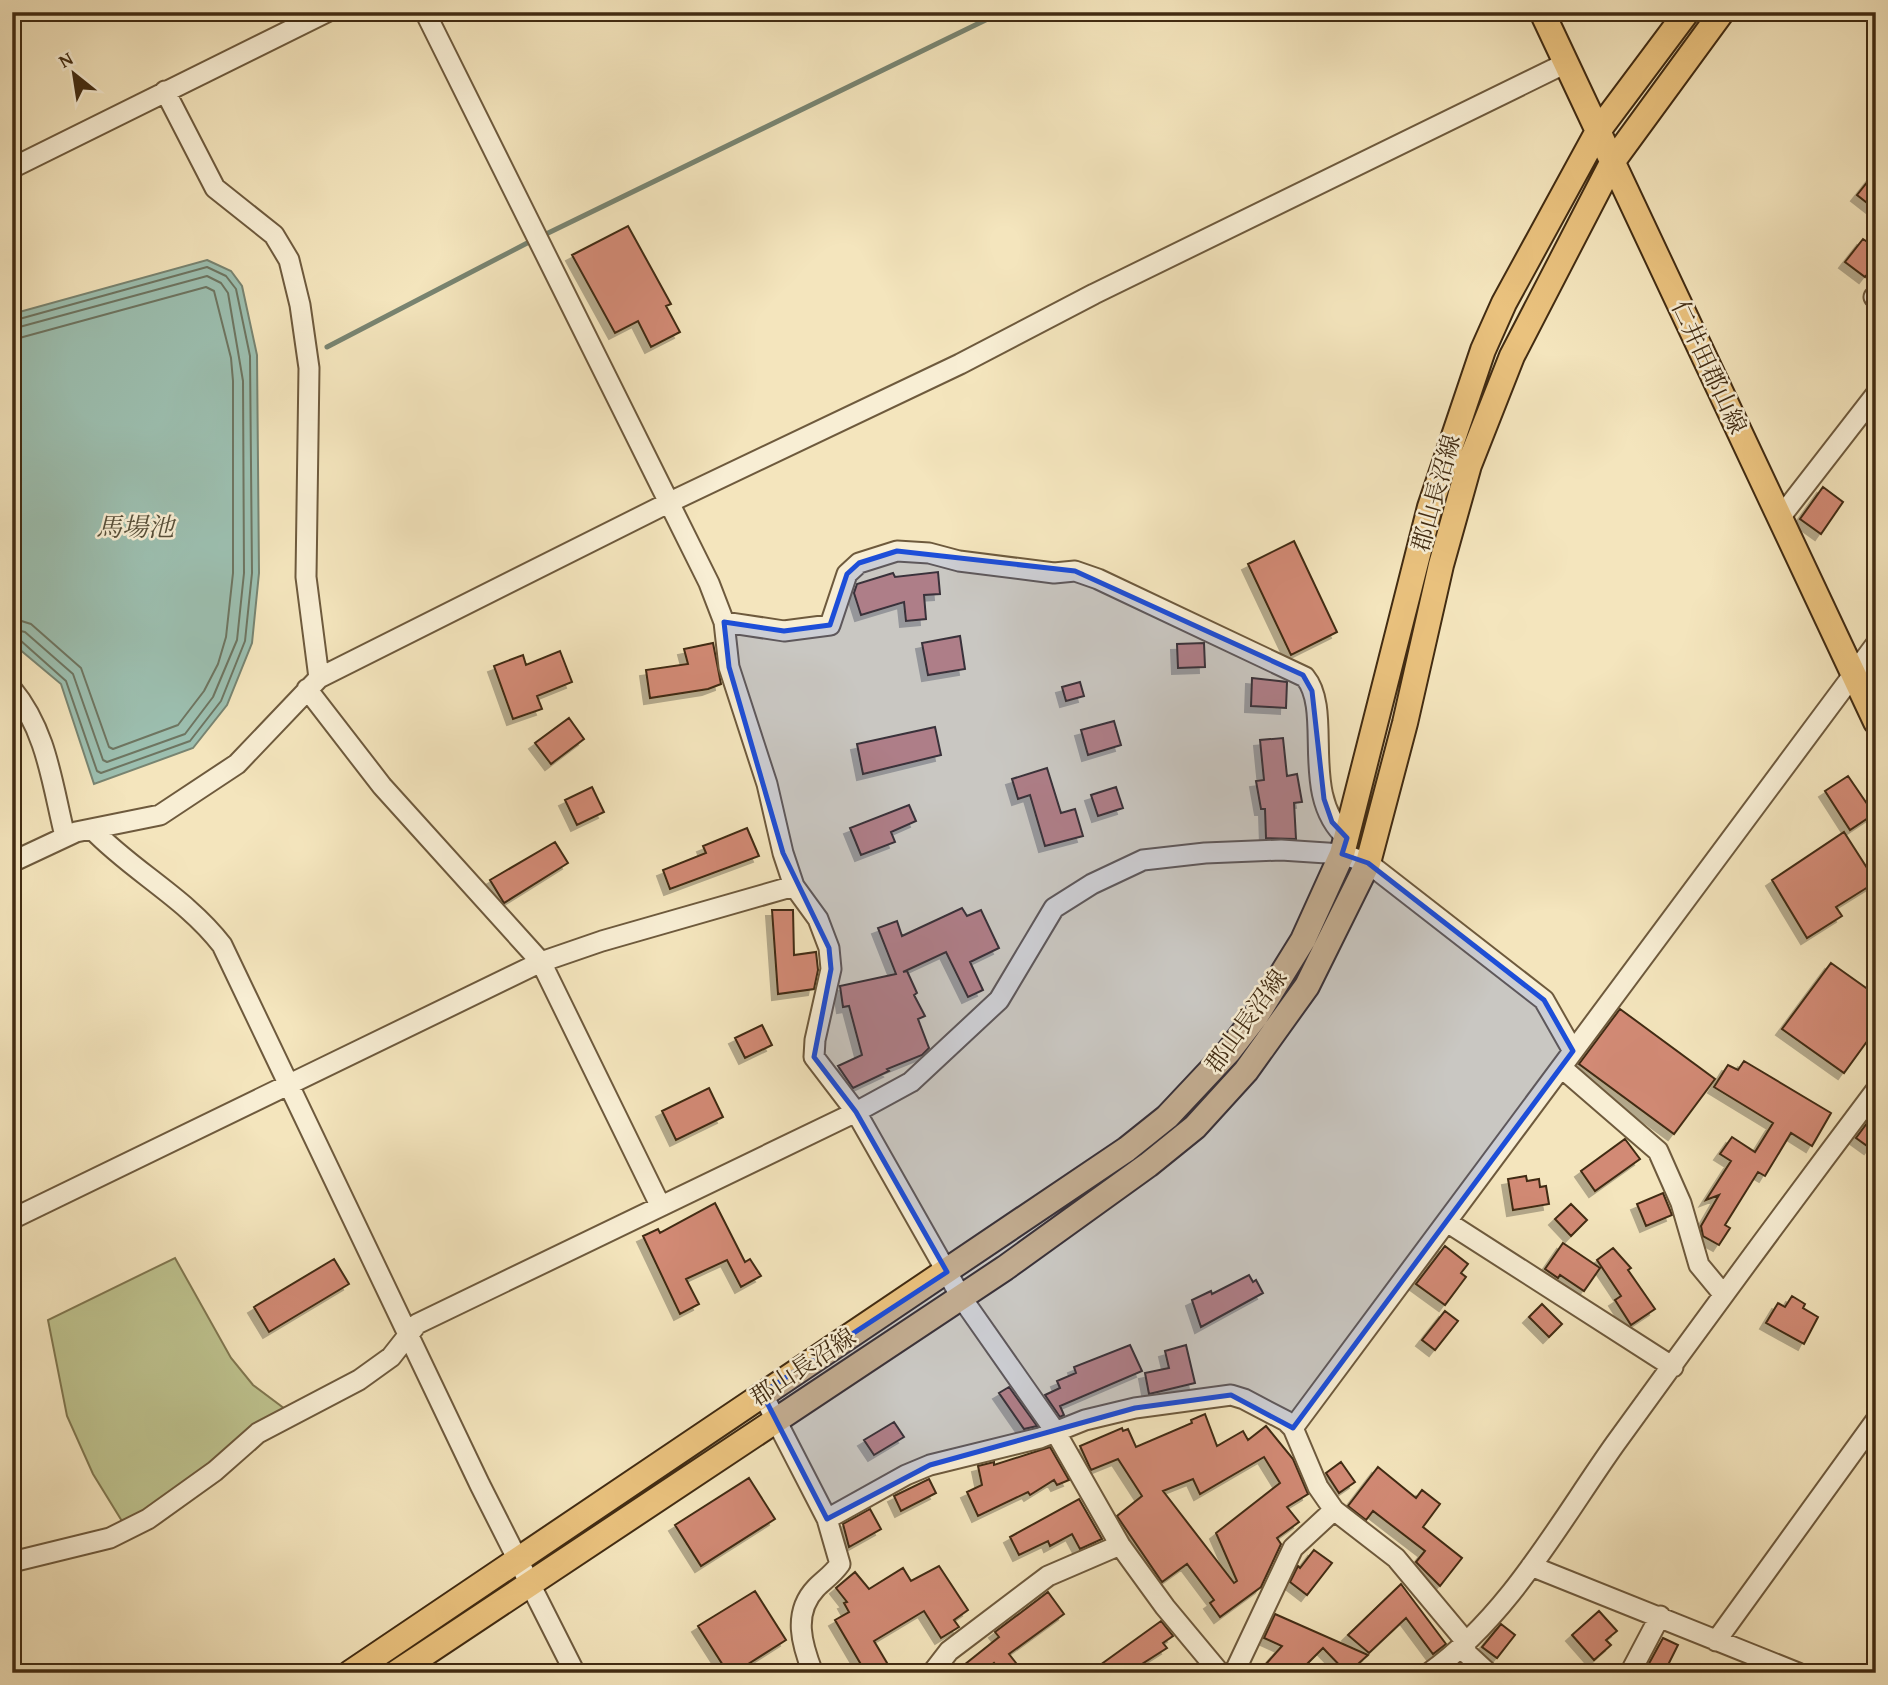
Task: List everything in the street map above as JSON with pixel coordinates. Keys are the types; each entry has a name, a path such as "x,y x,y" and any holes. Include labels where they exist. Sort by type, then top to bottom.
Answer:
{"main road":[{"name":"仁井田郡山線","path":"1542,12 1876,722"},
{"name":"郡山長沼線","path":"350,1673 1127,1149 1167,1118 1203,1080 1256,1016 1303,940 1344,846 1430,507 1467,393 1504,303 1598,131 1687,12"},
{"name":"郡山長沼線","path":"396,1673 961,1297 1148,1165 1195,1127 1246,1071 1307,986 1367,863 1405,723 1441,565 1469,465 1512,356 1613,161 1722,12"}],"street":[{"path":"12,168 327,12"},
{"path":"425,12 709,583 724,622 729,667 767,784 783,853 794,886 818,919 829,948 831,969 815,1040 814,1057 856,1112 961,1297 1055,1431 1120,1545 1165,1607 1220,1673"},
{"path":"12,862 65,836 160,815 217,780 256,745 313,683 668,503 960,363 1094,294 1566,63"},
{"path":"165,91 215,188 274,235 289,260 300,305 309,368 306,577 313,683 382,786 541,962 660,1205"},
{"path":"1779,519 1876,394"},
{"path":"724,622 784,631 830,625 847,574 859,563 897,551 929,553 959,561 1054,573 1075,571 1272,659 1307,679 1314,705 1322,790 1332,822 1344,846 1544,1000 1573,1051"},
{"path":"1293,1428 1876,644"},
{"path":"12,689 30,711 45,748 65,836"},
{"path":"92,829 106,844 198,917 222,945 407,1335 575,1673"},
{"path":"12,1562 110,1538 148,1519 215,1471 258,1433 359,1380 391,1357 401,1348 407,1335 417,1324 856,1112 911,1082 999,1000 1054,908 1092,884 1143,860 1344,846"},
{"path":"12,1219 541,962 602,941 794,886"},
{"path":"1562,1068 1658,1151 1681,1203 1699,1265 1723,1294"},
{"path":"1429,1673 1465,1646 1531,1566 1723,1294 1876,1090"},
{"path":"1447,1222 1673,1367"},
{"path":"762,1393 827,1519 840,1557 839,1564 813,1591 800,1619 804,1646 813,1673"},
{"path":"827,1519 906,1475 930,1465 1040,1438 1085,1420 1135,1408 1231,1395 1286,1421 1293,1428 1318,1487 1334,1510 1396,1558 1488,1673"},
{"path":"1716,1641 1876,1420"},
{"path":"1234,1673 1293,1548 1334,1510"},
{"path":"932,1673 949,1651 1048,1576 1120,1545"},
{"path":"1531,1566 1798,1673"},
{"path":"1630,1673 1660,1616"}],"highlighted area":[{"path":"897,551 1075,571 1303,675 1312,691 1324,799 1332,822 1347,838 1342,854 1368,863 1544,1000 1573,1051 1293,1428 1231,1395 1135,1408 930,1465 827,1519 762,1393 947,1272 856,1112 814,1057 831,969 829,948 783,853 729,667 724,622 784,631 830,625 847,574 859,563"}],"green space":[{"path":"175,1258 231,1358 253,1385 289,1412 125,1526 93,1474 67,1416 48,1320"}],"water":[{"name":"馬場池","path":"207,260 231,271 242,286 257,355 259,573 252,643 227,705 193,748 94,784 61,684 12,643 12,314"}],"building":[{"path":"1876,171 1876,210 1857,195"},
{"path":"628,226 671,304 666,306 680,332 651,347 638,321 615,333 572,255"},
{"path":"1863,239 1876,248 1876,263 1865,277 1845,262"},
{"path":"1823,487 1843,502 1821,534 1800,519"},
{"path":"1294,541 1337,632 1291,655 1248,564"},
{"path":"938,572 940,594 924,595 926,619 906,621 904,602 861,615 854,593 857,584 893,573 895,577"},
{"path":"960,636 965,669 928,675 922,643"},
{"path":"713,643 721,684 708,689 650,698 646,670 688,664 684,649"},
{"path":"1204,643 1205,667 1178,668 1177,644"},
{"path":"560,651 572,682 537,696 542,709 513,719 494,666 523,655 526,665"},
{"path":"1252,678 1287,682 1286,708 1251,706"},
{"path":"1080,682 1084,696 1066,701 1062,687"},
{"path":"569,718 584,739 551,764 535,743"},
{"path":"1114,721 1121,745 1088,755 1081,730"},
{"path":"935,727 941,755 863,774 857,744"},
{"path":"1283,738 1287,776 1297,774 1302,802 1294,803 1296,839 1266,838 1265,809 1261,809 1256,781 1264,780 1260,740"},
{"path":"1047,768 1061,813 1075,809 1083,836 1045,846 1030,795 1018,799 1012,779"},
{"path":"1848,776 1874,814 1850,830 1825,791"},
{"path":"592,787 604,812 577,825 565,800"},
{"path":"1116,787 1123,808 1098,816 1091,795"},
{"path":"909,805 916,821 891,832 895,842 861,855 850,828"},
{"path":"747,828 759,856 670,889 663,870 706,853 703,846"},
{"path":"1844,832 1876,882 1836,907 1842,916 1807,938 1772,880"},
{"path":"555,842 568,863 504,903 490,880"},
{"path":"962,908 967,916 981,910 999,948 970,962 983,990 968,997 946,952 903,972 907,971 917,993 914,995 925,1016 918,1019 929,1048 922,1055 887,1069 889,1071 853,1088 838,1066 862,1055 849,1006 843,1007 840,986 896,974 878,928 897,921 902,936"},
{"path":"772,910 793,910 794,955 816,952 818,970 814,989 778,994"},
{"path":"1831,963 1876,995 1876,1029 1844,1073 1782,1029"},
{"path":"1620,1009 1715,1079 1674,1134 1579,1064"},
{"path":"762,1025 772,1045 745,1058 735,1038"},
{"path":"1744,1061 1831,1113 1812,1146 1791,1133 1765,1176 1758,1172 1725,1225 1730,1228 1719,1245 1703,1236 1701,1226 1719,1195 1706,1200 1731,1161 1720,1154 1732,1137 1755,1152 1773,1123 1714,1087 1728,1065 1738,1070"},
{"path":"709,1088 723,1117 676,1140 662,1111"},
{"path":"1876,1111 1876,1140 1870,1148 1856,1138"},
{"path":"1625,1139 1640,1159 1595,1191 1581,1171"},
{"path":"1526,1176 1527,1181 1539,1179 1540,1187 1546,1186 1549,1204 1513,1210 1508,1179"},
{"path":"1663,1193 1672,1215 1646,1226 1637,1204"},
{"path":"715,1203 745,1262 750,1259 761,1276 741,1287 727,1260 686,1279 699,1304 680,1314 643,1236 658,1229 660,1233"},
{"path":"1571,1204 1587,1220 1571,1236 1555,1219"},
{"path":"1563,1243 1600,1268 1584,1291 1560,1275 1558,1278 1545,1269"},
{"path":"1445,1246 1468,1264 1461,1273 1466,1277 1445,1305 1416,1284"},
{"path":"1613,1248 1631,1268 1628,1270 1655,1309 1631,1325 1615,1300 1621,1296 1597,1260"},
{"path":"334,1259 349,1284 269,1332 254,1307"},
{"path":"1249,1275 1253,1282 1256,1280 1263,1293 1201,1327 1192,1300 1211,1291 1212,1294"},
{"path":"1792,1296 1805,1304 1803,1308 1818,1317 1804,1344 1766,1323 1778,1303 1785,1307"},
{"path":"1542,1304 1562,1324 1549,1337 1529,1317"},
{"path":"1445,1311 1458,1321 1435,1350 1422,1340"},
{"path":"1130,1345 1142,1371 1060,1406 1064,1415 1060,1417 1045,1395 1060,1388 1057,1381 1076,1373 1074,1367"},
{"path":"1186,1345 1195,1383 1149,1394 1145,1373 1169,1368 1165,1351"},
{"path":"1009,1387 1037,1426 1024,1429 999,1393"},
{"path":"1205,1414 1217,1446 1243,1431 1248,1440 1266,1426 1293,1459 1308,1494 1287,1507 1299,1522 1277,1538 1281,1544 1261,1587 1220,1617 1210,1603 1214,1600 1187,1564 1162,1582 1117,1516 1142,1496 1118,1459 1091,1470 1080,1446 1122,1428 1123,1431 1128,1429 1136,1447 1192,1423 1191,1420","holes":["1264,1457 1280,1483 1216,1533 1237,1581 1234,1583 1163,1491 1193,1479 1200,1494"]},
{"path":"894,1422 904,1437 874,1455 864,1440"},
{"path":"1050,1447 1069,1480 1057,1485 1054,1480 1030,1495 1028,1492 978,1516 967,1492 982,1485 978,1466 994,1462 994,1465"},
{"path":"1341,1462 1355,1482 1339,1493 1326,1473"},
{"path":"1378,1467 1416,1498 1422,1490 1440,1504 1423,1527 1462,1558 1440,1586 1416,1562 1425,1551 1373,1511 1366,1520 1348,1506"},
{"path":"749,1478 775,1519 701,1566 675,1525"},
{"path":"929,1479 936,1493 901,1511 894,1496"},
{"path":"1079,1499 1102,1539 1080,1549 1072,1534 1050,1546 1048,1541 1019,1555 1010,1537"},
{"path":"870,1509 881,1529 849,1547 843,1524"},
{"path":"1314,1550 1332,1563 1307,1595 1290,1582 1298,1566 1300,1568"},
{"path":"939,1566 968,1610 954,1620 959,1627 941,1638 924,1611 874,1641 893,1673 866,1673 835,1620 849,1612 844,1603 847,1602 836,1588 855,1572 869,1589 903,1568 911,1581"},
{"path":"1401,1584 1446,1644 1433,1654 1406,1618 1369,1653 1348,1635"},
{"path":"755,1591 786,1640 734,1673 728,1673 698,1626"},
{"path":"1048,1592 1064,1614 1009,1654 1016,1663 1002,1673 994,1663 982,1673 954,1673 999,1637 995,1632"},
{"path":"1599,1611 1617,1631 1606,1640 1611,1645 1594,1660 1572,1635"},
{"path":"1275,1614 1368,1655 1359,1663 1367,1673 1347,1673 1323,1648 1298,1673 1258,1673 1282,1646 1264,1638"},
{"path":"1161,1621 1173,1636 1163,1643 1167,1648 1142,1664 1149,1673 1089,1673"},
{"path":"1501,1624 1515,1635 1497,1658 1482,1647"},
{"path":"1663,1638 1678,1645 1664,1673 1654,1673 1646,1669"}],"waterway":[{"path":"542,236 1002,12"},
{"path":"327,347 533,240"}]}
